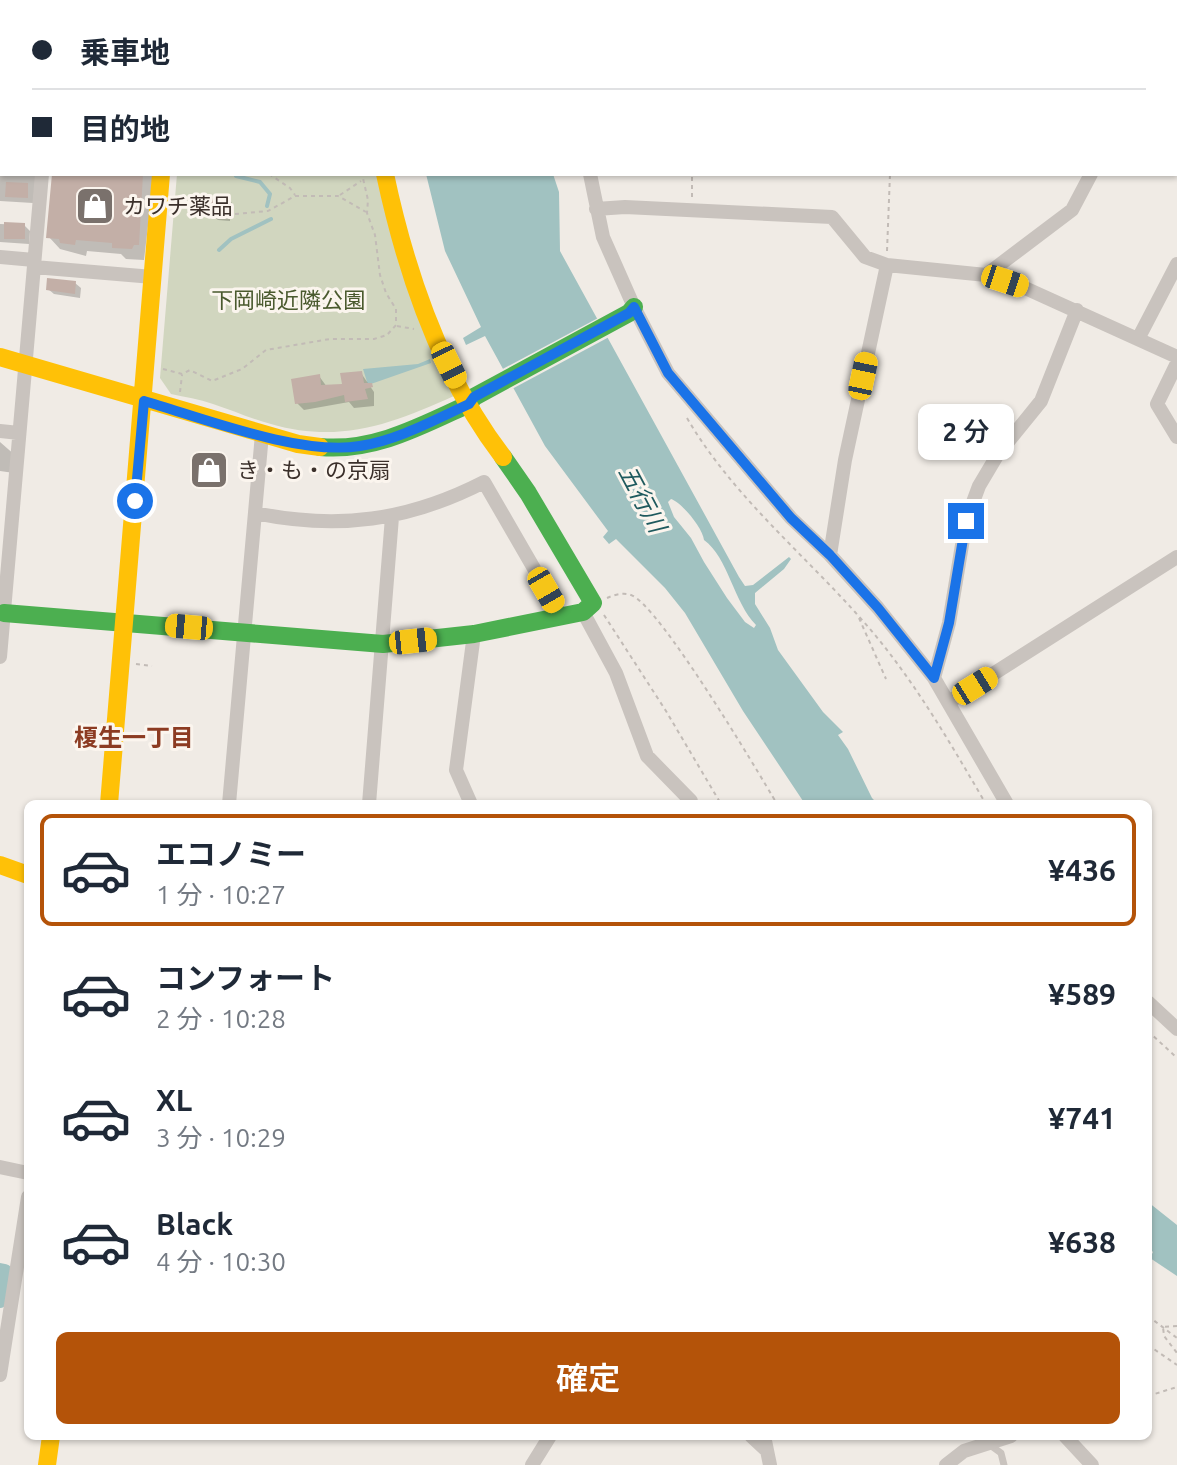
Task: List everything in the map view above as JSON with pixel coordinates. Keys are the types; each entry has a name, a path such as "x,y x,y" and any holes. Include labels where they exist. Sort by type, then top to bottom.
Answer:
{"street":[{"path":"0,657 5,543 26,365 42,176"},
{"path":"109,800 161,176"},
{"path":"385,176 394,223 430,326 472,400 490,440 516,475 588,607 647,756 690,800"},
{"path":"590,176 603,237 631,310 668,373 791,518 878,608 934,678 1005,800"},
{"path":"986,275 1072,210 1090,176"},
{"path":"596,209 625,207 832,217 865,257 887,265 986,275 1025,288 1177,360 1157,404 1177,437"},
{"path":"0,257 34,264 153,277"},
{"path":"1138,339 1177,264"},
{"path":"830,555 845,460 887,265"},
{"path":"0,357 298,444 338,448 361,446 398,436 472,400 631,310"},
{"path":"934,678 949,623 966,521 979,486 998,454 1041,401 1077,310"},
{"path":"0,431 19,433"},
{"path":"229,800 262,434"},
{"path":"255,513 293,520 352,522 392,517 455,497 484,482 562,617"},
{"path":"369,800 392,517"},
{"path":"949,702 1177,557"},
{"path":"4,613 383,644 474,634 562,617 588,607"},
{"path":"469,800 456,770 474,634"},
{"path":"0,865 24,874"},
{"path":"1152,1006 1177,1029"},
{"path":"0,1167 24,1172"},
{"path":"0,1375 24,1222"},
{"path":"47,1465 50,1440"},
{"path":"532,1465 548,1440"},
{"path":"946,1465 964,1451 998,1440"},
{"path":"1069,1440 1092,1465"}],"lane":[{"path":"988,1443 1001,1453 1004,1465"}],"path":[{"path":"272,176 290,188 295,196"},
{"path":"157,367 182,374 190,370 207,380 220,380 242,369 266,350 330,339 374,339 387,335 396,325 396,309 383,284 362,176"},
{"path":"691,210 692,176"},
{"path":"887,265 890,176"},
{"path":"338,196 362,180"},
{"path":"235,214 268,211 295,196 338,196 367,213"},
{"path":"396,325 404,329 430,326"},
{"path":"179,396 182,374"},
{"path":"682,409 732,481 858,614 919,690 984,800"},
{"path":"588,607 625,594 634,595 648,608 670,635 775,800"},
{"path":"852,601 886,679"},
{"path":"588,607 613,625 719,800"},
{"path":"131,664 152,666"},
{"path":"1152,1035 1177,1058"},
{"path":"1152,1319 1177,1338"},
{"path":"1163,1327 1177,1326"},
{"path":"1163,1327 1164,1336 1177,1353"},
{"path":"1152,1348 1177,1365"},
{"path":"1152,1395 1177,1387"}],"green space":[{"name":"下岡崎近隣公園","path":"177,176 382,176 454,386 454,396 409,415 365,428 320,432 271,424 208,402 171,394 160,378"}],"water":[{"name":"五行川","path":"426,176 554,176 559,192 560,251 739,577 745,586 753,585 789,557 791,559 784,569 755,593 755,604 770,628 778,650 823,712 843,732 838,735 874,800 802,800 743,711 685,613 665,588 616,539 609,544 603,537 608,531 545,446 485,336 466,345 463,338 481,327 445,251","holes":["671,499 680,505 719,557 742,605 756,625 754,628 745,622 727,598 691,538 674,517 668,502"]},
{"path":"430,359 431,363 368,385 363,369 418,364"},
{"path":"1152,1205 1177,1225 1177,1276 1152,1259"}],"pier":[{"path":"600,317 611,336 510,390 499,371"}],"building":[{"name":"カワチ薬品","path":"52,176 143,176 139,245 134,245 132,249 112,248 112,243 76,240 75,245 46,238"},
{"path":"6,182 28,183 28,198 5,197"},
{"path":"211,198 229,198 226,216 210,216"},
{"path":"4,222 25,223 25,239 4,239"},
{"path":"47,278 76,281 75,294 46,290"},
{"path":"362,371 364,383 372,383 373,387 365,389 368,399 345,402 344,395 295,404 291,379 320,374 321,385 342,384 340,373"}],"waterway":[{"path":"236,176 260,182 270,194 267,206"},
{"path":"219,250 231,239 271,219"},
{"path":"0,1270 5,1271 0,1301"}],"traffic: fast":[{"path":"320,447 378,441 433,421 469,404 474,397 629,313 634,307"},
{"path":"4,613 383,644 474,634 583,612 593,603 503,457"}],"traffic: slow":[{"path":"109,800 161,176"},
{"path":"385,176 415,286 444,358 461,393 503,457"},
{"path":"0,357 298,444 320,447"},
{"path":"0,865 24,874"},
{"path":"47,1465 50,1440"}],"place":[{"name":"カワチ薬品","path":"95,206"},
{"name":"き・も・の京扇","path":"209,470"}],"district":[{"name":"榎生一丁目","path":"134,738"}],"route":[{"path":"135,501 144,401 298,444 338,448 361,446 398,436 469,404 474,397 629,313 634,307 668,373 791,518 878,608 934,678 949,623 966,521"}]}
